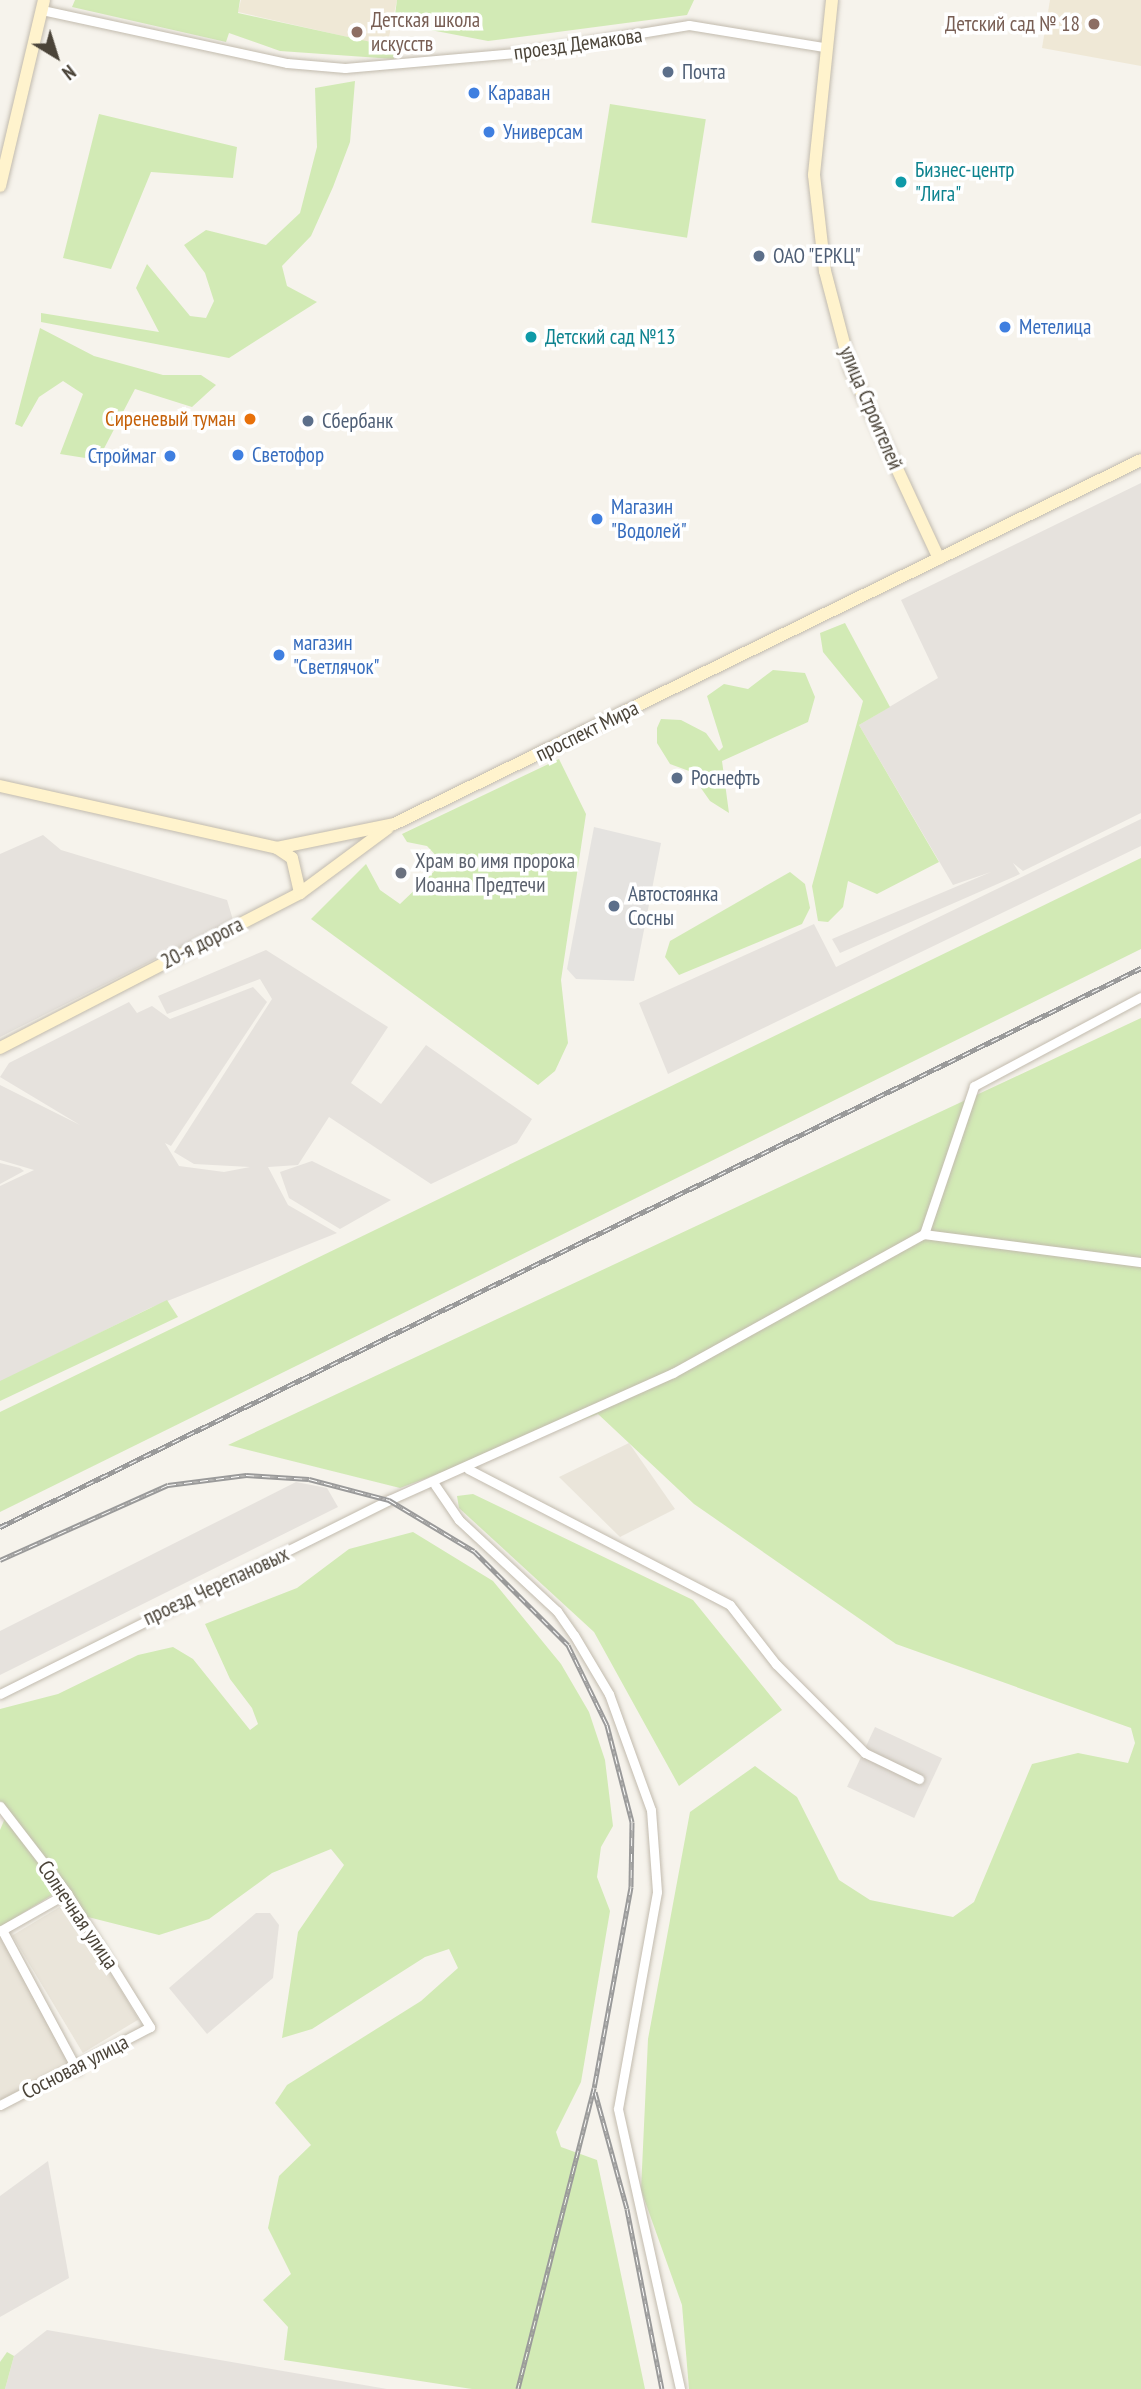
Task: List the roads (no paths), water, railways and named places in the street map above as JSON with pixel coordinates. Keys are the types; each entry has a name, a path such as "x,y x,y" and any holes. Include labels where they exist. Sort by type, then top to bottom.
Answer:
{"main road":[{"name":"улица Строителей","path":"832,0 824,47 814,174 837,328 939,559"},
{"path":"0,186 43,5"},
{"name":"проспект Мира","path":"0,786 277,848 394,824 1141,460"},
{"name":"20-я дорога","path":"0,1048 300,892 394,824"},
{"path":"277,848 292,858 300,892"}],"street":[{"name":"проезд Демакова","path":"43,5 286,63 345,68 518,53 690,25 824,47"},
{"path":"1141,997 974,1086 924,1234 1141,1262"},
{"name":"проезд Черепановых","path":"0,1694 389,1500 435,1485 673,1373 924,1234"},
{"path":"468,1469 730,1605 776,1664 864,1753 919,1779"},
{"path":"435,1485 459,1520 556,1611 574,1635 609,1694 651,1810 657,1892 618,2109 680,2389"},
{"name":"Солнечная улица","path":"0,1806 67,1893 150,2027"},
{"path":"67,1893 1,1930 77,2070"},
{"name":"Сосновая улица","path":"0,2105 77,2070 150,2027"}],"railway":[{"path":"0,1527 1141,968"},
{"path":"0,1560 168,1485 246,1475 309,1479 389,1500 474,1551 568,1645 607,1725 632,1822 631,1887 594,2088 518,2389"},
{"path":"595,2092 627,2209 662,2389"}],"place":[{"name":"Детский сад № 18","path":"1094,24"},
{"name":"Детская школа искусств","path":"357,32"},
{"name":"Почта","path":"668,72"},
{"name":"Караван","path":"474,93"},
{"name":"Универсам","path":"489,132"},
{"name":"Бизнес-центр \"Лига\"","path":"901,182"},
{"name":"ОАО \"ЕРКЦ\"","path":"759,256"},
{"name":"Метелица","path":"1005,327"},
{"name":"Детский сад №13","path":"531,337"},
{"name":"Сиреневый туман","path":"250,419"},
{"name":"Сбербанк","path":"308,421"},
{"name":"Светофор","path":"238,455"},
{"name":"Строймаг","path":"170,456"},
{"name":"Магазин \"Водолей\"","path":"597,519"},
{"name":"магазин \"Светлячок\"","path":"279,655"},
{"name":"Роснефть","path":"677,778"},
{"name":"Храм во имя пророка Иоанна Предтечи","path":"401,873"},
{"name":"Автостоянка Сосны","path":"614,906"}]}
